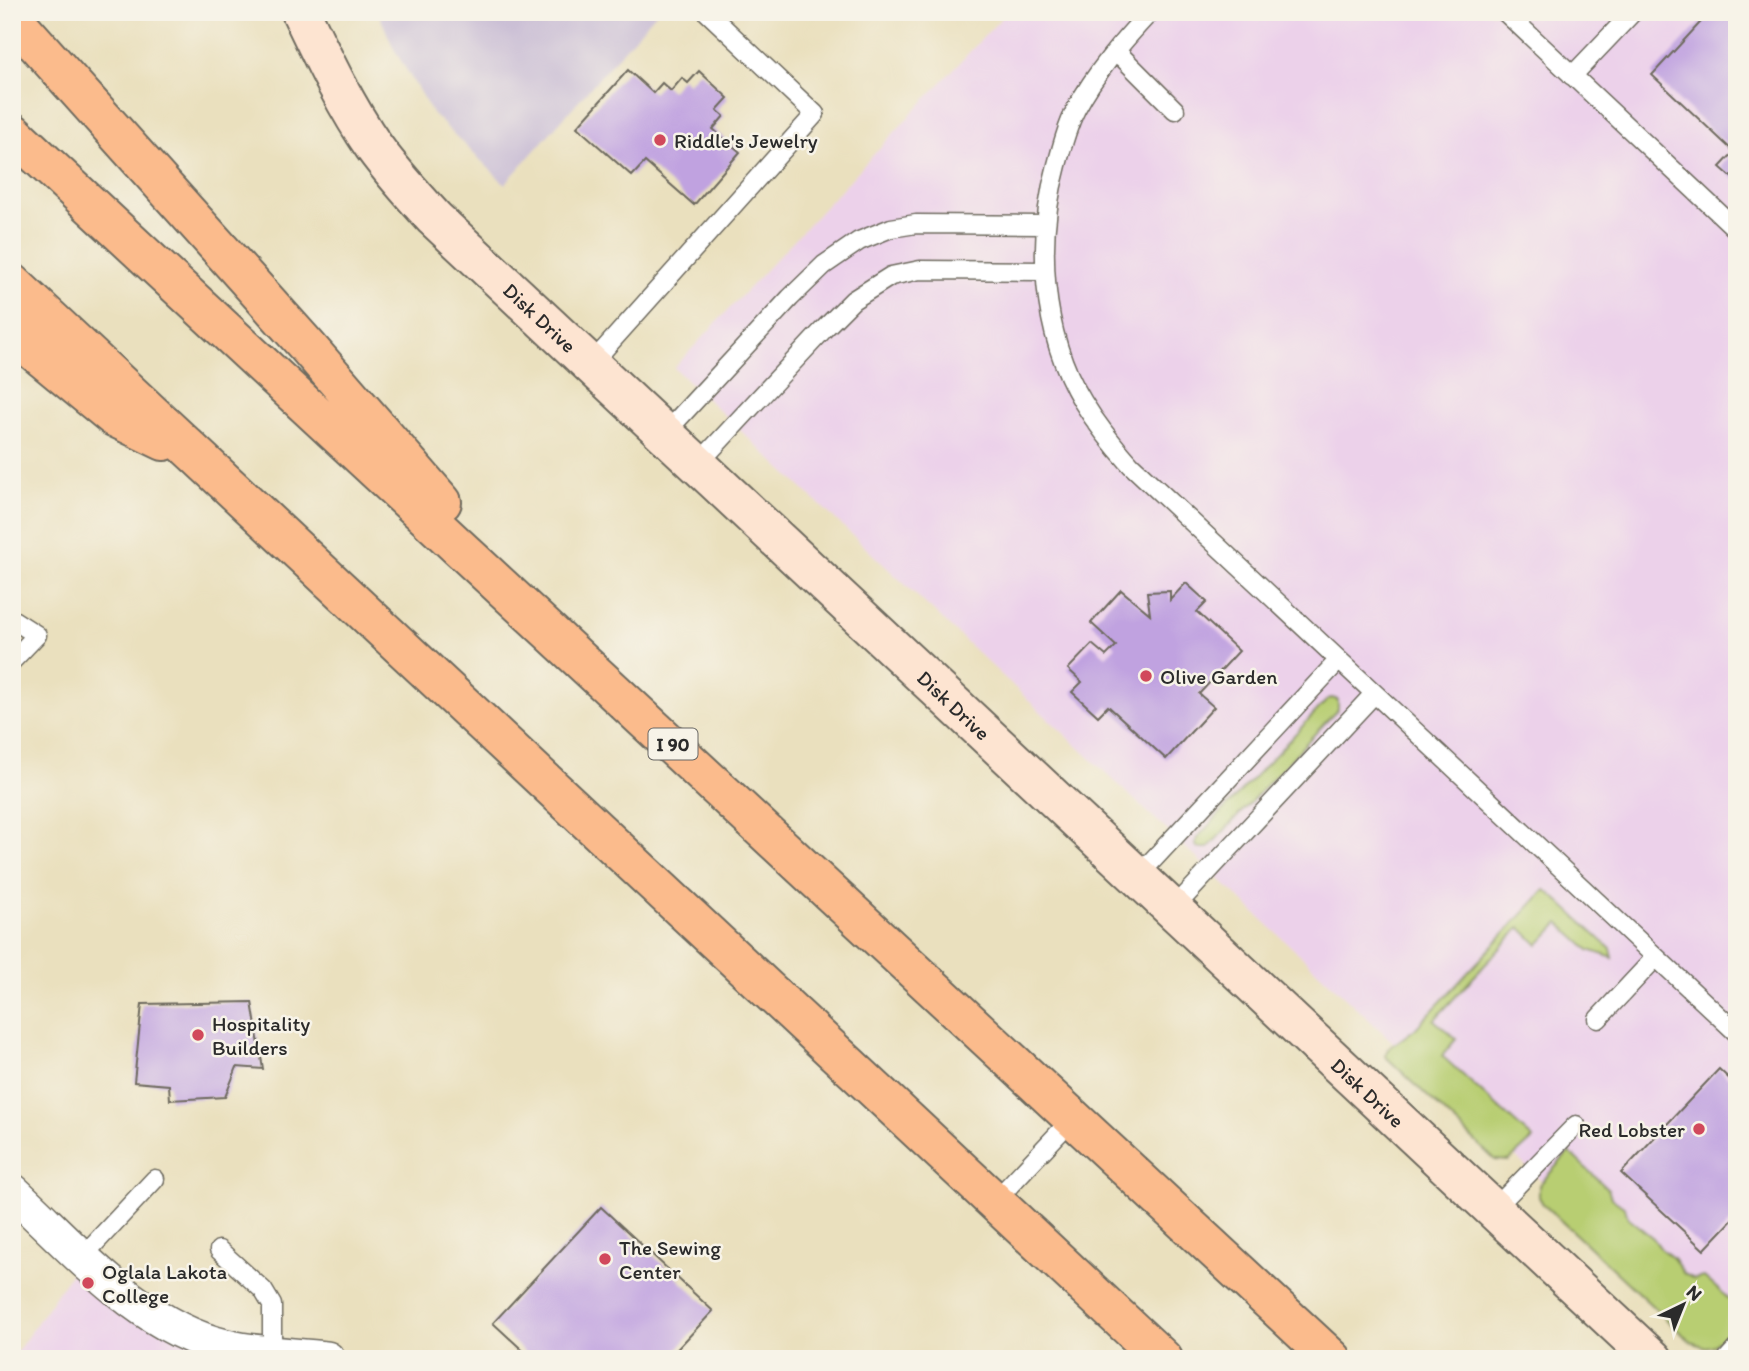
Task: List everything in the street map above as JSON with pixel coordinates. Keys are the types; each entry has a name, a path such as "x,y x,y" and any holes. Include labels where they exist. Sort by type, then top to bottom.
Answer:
{"highway":[{"path":"12,17 306,345 509,578 637,710"},
{"name":"I 90","path":"12,132 637,710 1332,1359"},
{"path":"12,283 1163,1359"},
{"path":"12,333 114,417 198,457"}],"street":[{"name":"Disk Drive","path":"301,12 340,92 374,146 434,218 1653,1359"},
{"path":"12,1191 143,1310 184,1334 226,1348 327,1359"}],"lane":[{"path":"591,364 815,114 706,12"},
{"path":"1150,12 1093,80 1075,111 1064,139 1044,225 1044,271 1058,342 1081,399 1106,437 1130,465 1737,1033"},
{"path":"1505,12 1737,230"},
{"path":"1572,76 1633,12"},
{"path":"1116,51 1175,110"},
{"path":"665,433 797,291 824,265 859,241 891,228 916,224 1044,225"},
{"path":"698,464 853,300 881,281 902,272 920,270 1044,271"},
{"path":"12,619 37,635 12,661"},
{"path":"1137,877 1338,661"},
{"path":"1172,910 1374,694"},
{"path":"1598,1019 1656,957"},
{"path":"995,1201 1073,1118"},
{"path":"1493,1210 1576,1125"},
{"path":"82,1257 155,1179"},
{"path":"219,1250 263,1290 272,1305 272,1352"},
{"path":"1727,1359 1737,1348"}],"shaded area":[{"path":"378,12 657,12 505,184 432,113 394,49"},
{"path":"1007,12 1737,12 1737,1359 1731,1359 674,368"},
{"name":"Oglala Lakota College","path":"82,1257 143,1310 327,1359 12,1359"}],"green space":[{"path":"1328,699 1338,700 1338,709 1208,848 1198,848 1195,844 1197,838"},
{"path":"1545,890 1611,949 1613,958 1589,950 1559,923 1538,945 1520,927 1434,1020 1456,1039 1442,1056 1533,1139 1509,1161 1495,1160 1385,1056 1388,1049 1415,1029"},
{"path":"1569,1152 1608,1189 1611,1198 1625,1208 1628,1218 1673,1258 1684,1274 1694,1279 1704,1277 1737,1306 1737,1324 1714,1345 1706,1347 1691,1342 1543,1204 1539,1197 1539,1185"}],"building":[{"path":"1710,12 1737,12 1737,182 1720,167 1734,152 1652,75"},
{"name":"Riddle's Jewelry","path":"628,70 653,93 662,83 671,91 682,78 688,83 699,71 728,98 717,110 724,116 713,129 740,152 694,205 645,162 632,176 577,127"},
{"name":"Olive Garden","path":"1186,583 1207,602 1197,612 1239,651 1199,694 1214,707 1166,759 1108,706 1098,716 1072,692 1082,682 1068,669 1092,644 1106,656 1116,646 1091,623 1121,590 1150,614 1147,592 1170,591 1170,600"},
{"name":"Hospitality Builders","path":"252,1002 263,1069 237,1067 225,1097 170,1100 169,1085 134,1082 142,1004"},
{"name":"Red Lobster","path":"1719,1069 1737,1086 1737,1215 1704,1250 1621,1173"},
{"name":"The Sewing Center","path":"601,1207 713,1311 668,1359 532,1359 493,1323"}],"place":[{"name":"Riddle's Jewelry","path":"660,140"},
{"name":"Olive Garden","path":"1146,676"},
{"name":"Hospitality Builders","path":"198,1035"},
{"name":"Red Lobster","path":"1699,1129"},
{"name":"The Sewing Center","path":"605,1259"},
{"name":"Oglala Lakota College","path":"88,1283"}]}
